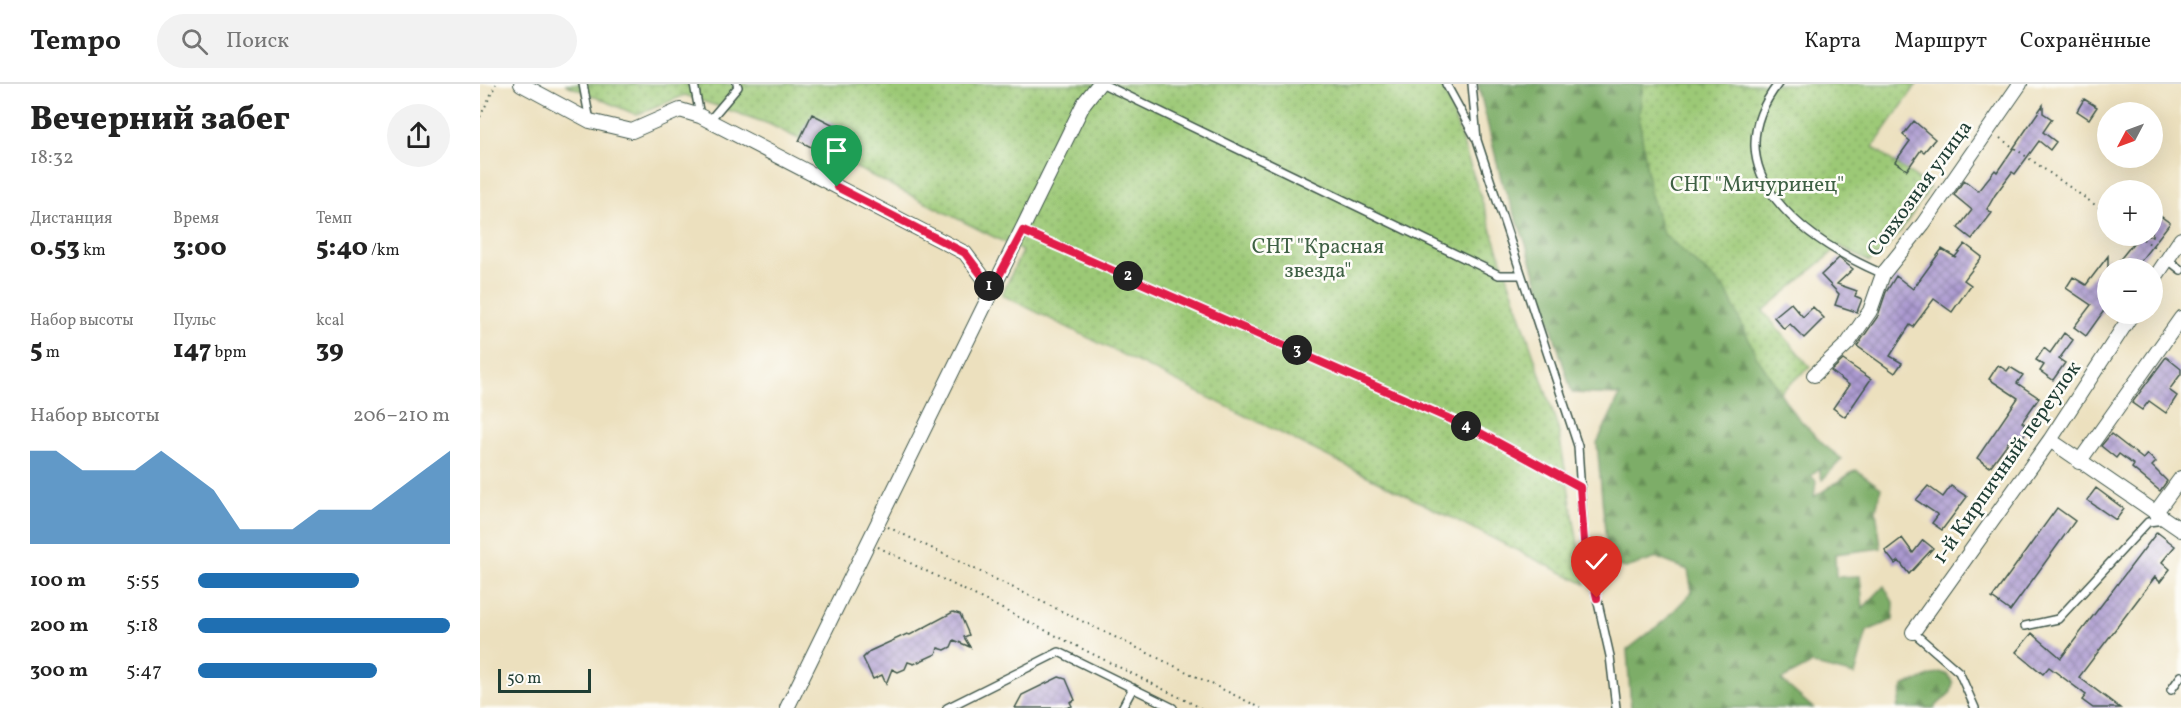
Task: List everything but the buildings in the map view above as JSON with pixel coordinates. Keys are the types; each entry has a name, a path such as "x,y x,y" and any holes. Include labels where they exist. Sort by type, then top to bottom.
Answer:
{"street":[{"path":"521,84 590,121 632,131 680,110 704,119 965,253 992,289"},
{"path":"787,708 1084,103 1101,84"},
{"name":"Совхозная улица","path":"1814,375 1848,343 1870,311 1883,274 1923,224 2020,84"},
{"path":"2163,266 2181,239"},
{"path":"2079,462 2181,318"},
{"name":"1-й Кирпичный переулок","path":"1913,632 2050,440 2125,324"},
{"path":"2050,440 2181,530"},
{"path":"2161,516 2181,478"}],"lane":[{"path":"583,84 590,121"},
{"path":"694,84 704,119 738,84"},
{"path":"1101,84 1498,275 1521,275"},
{"path":"1446,84 1477,140 1578,446 1584,541 1610,656 1617,708"},
{"path":"1472,84 1477,140"},
{"path":"1778,84 1764,102 1754,142 1767,190 1806,231 1883,274"},
{"path":"1023,231 1475,430 1580,487"},
{"path":"2167,260 2181,270"},
{"path":"2025,627 2058,619 2148,522 2161,516"},
{"path":"1913,632 1959,672 1975,708"},
{"path":"947,708 1059,652 1173,708"},
{"path":"2171,690 2181,676"},
{"path":"1122,708 1133,688"}],"path":[{"path":"480,117 496,84"},
{"path":"1988,130 2097,206"},
{"path":"2153,246 2161,251 2167,260"},
{"path":"877,522 1261,708"},
{"path":"868,542 1201,708"}],"green space":[{"name":"СНТ \"Красная звезда\"","path":"565,84 1443,84 1558,428 1585,584 1002,295 1022,251 769,124 685,95 637,115"},
{"path":"1478,84 1643,84 1639,116 1650,192 1663,233 1726,290 1757,357 1792,411 1824,445 1842,459 1822,480 1819,468 1811,476 1816,481 1814,497 1856,470 1881,488 1876,510 1881,548 1835,554 1836,577 1860,576 1863,608 1884,586 1894,604 1893,620 1867,631 1855,675 1811,664 1781,680 1813,708 1631,708 1627,650 1665,620 1692,592 1688,570 1657,558 1626,568 1608,564 1597,443 1620,395 1572,393 1525,241 1501,179"},
{"name":"СНТ \"Мичуринец\"","path":"1643,84 1917,84 1873,147 1930,188 1898,235 1885,250 1869,262 1840,246 1763,311 1810,367 1780,392 1757,357 1726,290 1663,233 1650,192 1639,116"},
{"path":"1940,672 1948,675 1953,683 1951,692 1934,708 1897,708 1903,686"}],"route":[{"path":"837,187 965,253 992,289 1023,231 1193,303 1475,430 1580,487 1584,541 1597,598"}]}
